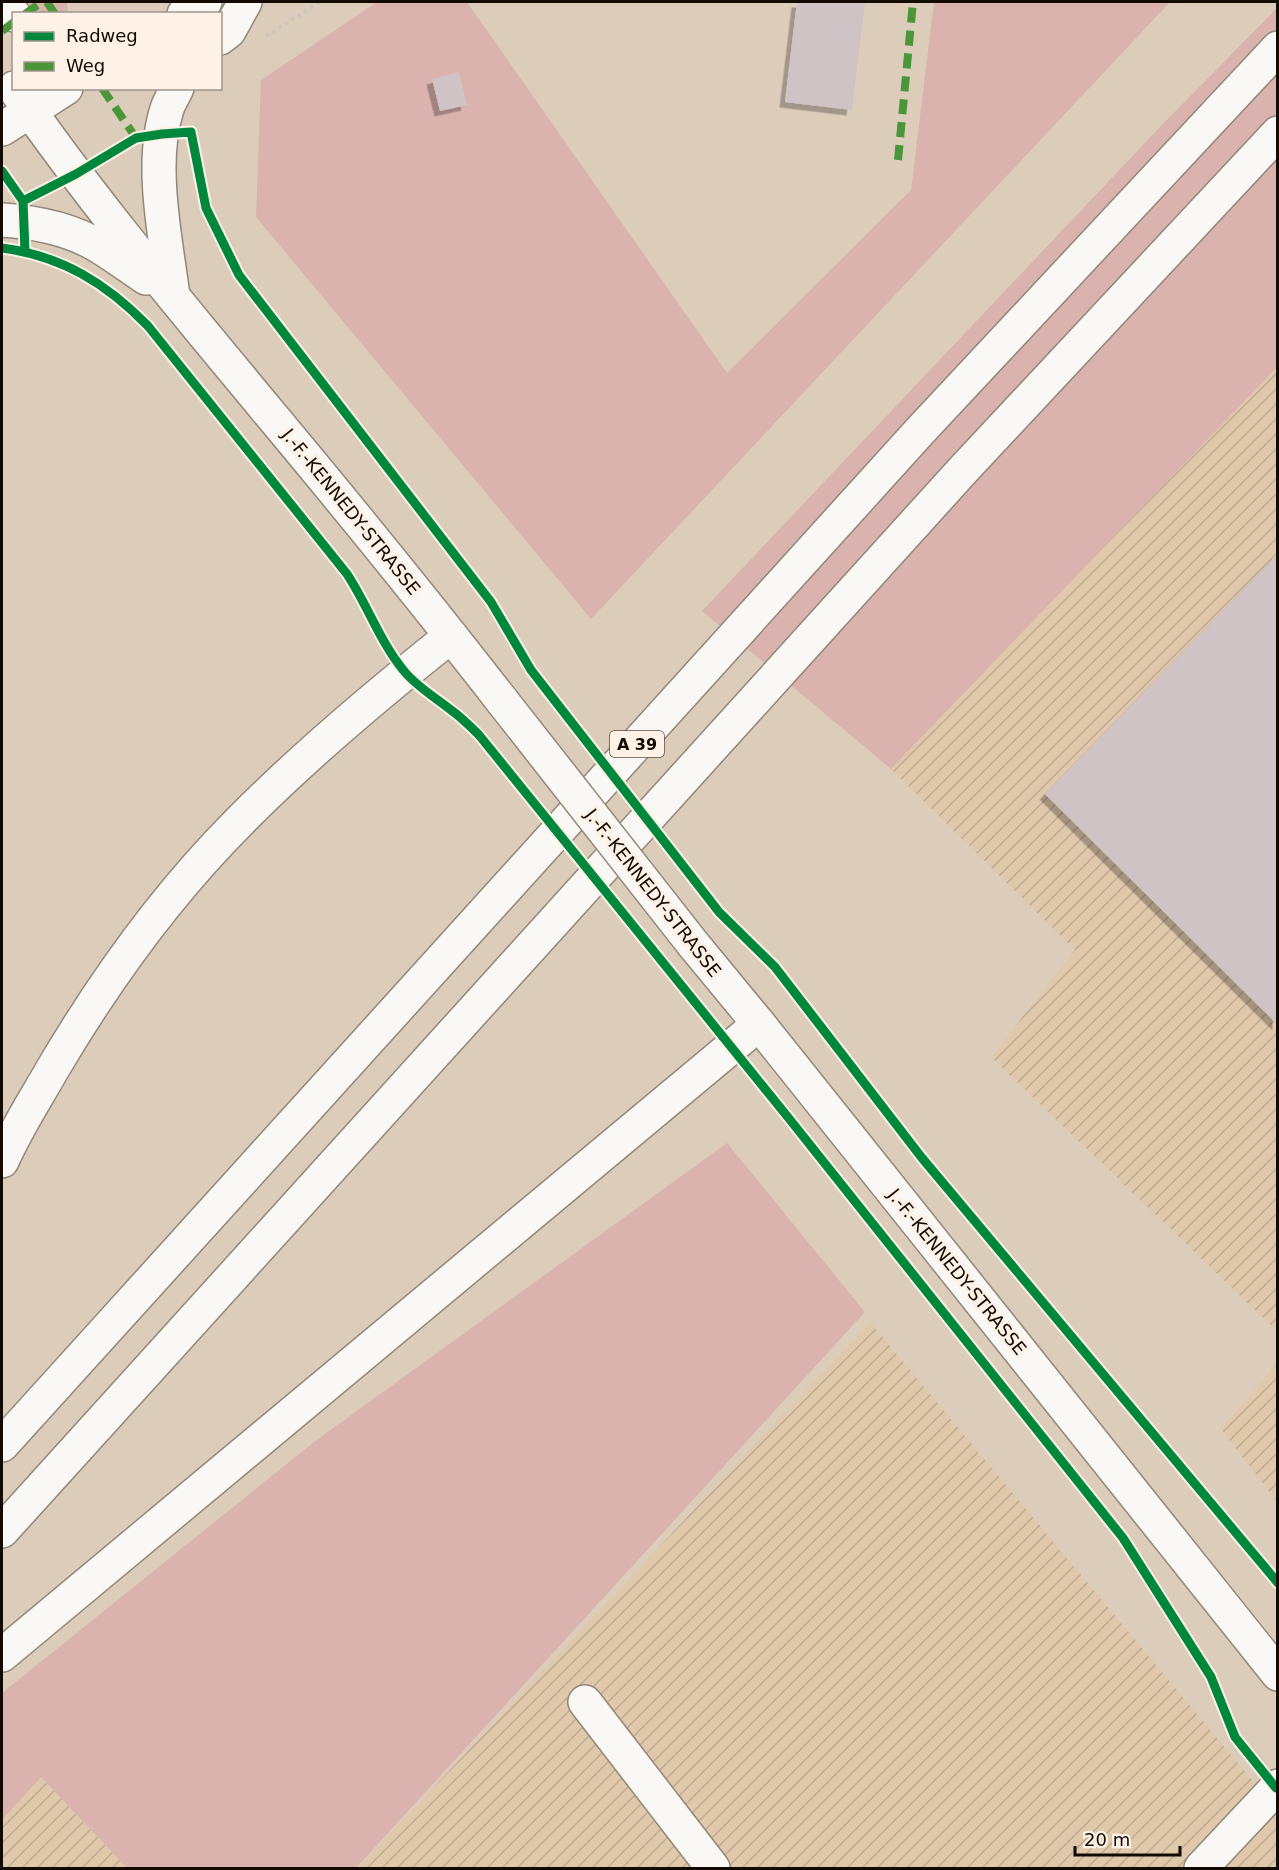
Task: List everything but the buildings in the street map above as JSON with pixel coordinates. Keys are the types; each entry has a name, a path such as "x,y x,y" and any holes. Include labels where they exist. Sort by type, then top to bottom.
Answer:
{"main road":[{"path":"188,12 205,2"},
{"path":"222,37 229,32 245,2"},
{"name":"A 39","path":"2,1445 920,431 1278,48"},
{"name":"J.-F.-KENNEDY-STRASSE","path":"2,71 12,86"},
{"path":"2,129 19,96 54,90"},
{"path":"173,296 159,186 162,134 167,109 176,90"},
{"name":"J.-F.-KENNEDY-STRASSE","path":"19,96 76,174 173,296 451,636 693,944 1278,1674"},
{"path":"2,1531 955,478 1278,134"},
{"path":"2,220 23,221 58,229 98,245 173,296"},
{"path":"2,1161 12,1139 77,1027 118,965 170,897 238,821 405,672 451,636"},
{"path":"2,1654 759,1024"},
{"path":"585,1702 713,1869"},
{"path":"1201,1869 1278,1786"}],"shaded area":[{"path":"2,2 67,2 68,12 12,12 12,33 2,19"},
{"path":"377,2 467,2 727,373 911,190 934,2 1170,2 591,619 256,217 261,80"},
{"path":"1277,8 1277,367 891,769 702,611 1160,127"},
{"path":"1277,365 1277,1331 991,1057 1075,950 891,769"},
{"path":"727,1143 865,1312 356,1868 127,1868 41,1777 2,1820 2,1693 314,1442"},
{"path":"870,1322 1277,1810 1277,1868 358,1868"},
{"path":"1277,1363 1277,1502 1221,1429"},
{"path":"41,1777 127,1868 2,1868 2,1820"}],"marked path":[{"path":"28,12 42,2"},
{"path":"47,2 54,12"},
{"path":"898,160 913,2"},
{"path":"2,31 12,24"},
{"path":"103,90 136,138"}],"cycle path":[{"path":"23,201 76,174 136,138 191,132 206,208 239,275 491,602 531,670 719,912 775,967 922,1158 1278,1583"},
{"path":"2,171 23,201 25,251"},
{"path":"2,248 44,258 82,274 116,297 148,326 347,574 388,648 404,671 479,735 787,1116 1123,1538 1211,1677 1235,1737 1276,1788"}]}
